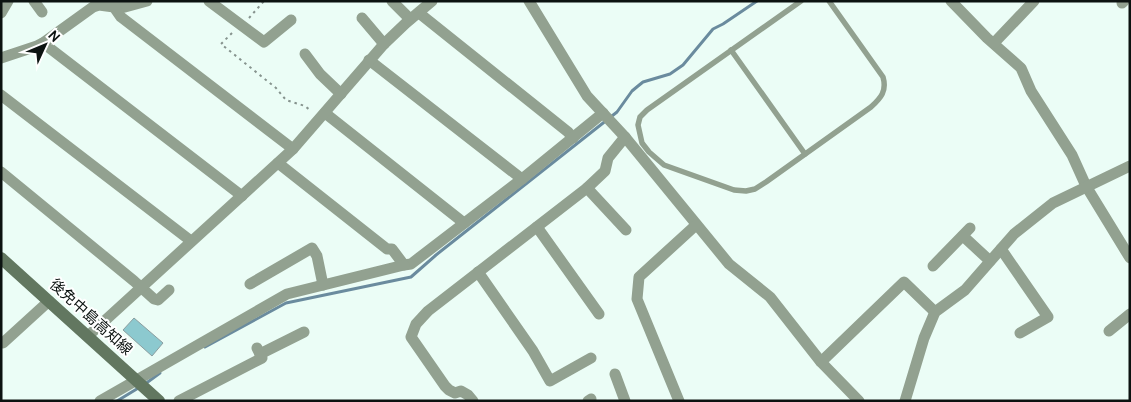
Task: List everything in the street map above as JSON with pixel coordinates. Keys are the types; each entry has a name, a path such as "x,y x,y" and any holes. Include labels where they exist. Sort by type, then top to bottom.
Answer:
{"main road":[{"name":"後免中島高知線","path":"1,258 160,401"}],"street":[{"path":"1,13 8,1"},
{"path":"34,1 42,12"},
{"path":"1,58 43,43 93,7 99,5 125,7 147,1"},
{"path":"209,1 264,42 291,20"},
{"path":"392,1 415,16 568,132 573,138"},
{"path":"88,336 293,149 384,44 432,1"},
{"path":"529,1 587,96 625,137 729,264 770,297 821,362 859,401"},
{"path":"951,1 1021,68 1030,92 1072,154 1086,186 1130,258"},
{"path":"994,43 1034,1"},
{"path":"114,7 121,17 293,149"},
{"path":"362,18 384,44"},
{"path":"43,43 242,196"},
{"path":"305,54 320,74 342,94"},
{"path":"369,60 522,179"},
{"path":"1,95 191,241"},
{"path":"323,115 464,223"},
{"path":"100,401 141,384 269,303 287,294 411,264 573,138 606,117"},
{"path":"472,401 462,390 454,393 449,390 411,337 416,324 428,311 587,188 605,171 608,158 625,137"},
{"path":"278,163 351,222 387,249 392,250 404,265"},
{"path":"905,401 924,338 935,312 965,290 1014,234 1053,203 1130,166"},
{"path":"1,172 154,299 158,300 169,290"},
{"path":"587,188 626,230"},
{"path":"679,401 637,299 639,277 696,225"},
{"path":"536,227 599,314"},
{"path":"933,266 966,232 990,261"},
{"path":"250,284 312,248 316,256 323,285"},
{"path":"1001,248 1048,317 1020,333"},
{"path":"478,272 533,351 550,381 591,358"},
{"path":"821,362 904,282 935,312"},
{"path":"3,343 49,301"},
{"path":"1109,331 1130,314"},
{"path":"179,401 262,358 259,351 304,332"},
{"path":"615,374 625,401"}],"lane":[{"path":"801,1 646,110 640,118 638,125 642,143 649,152 664,165 734,190 746,191 761,185 875,104 883,94 885,85 883,78 829,1"},
{"path":"731,50 806,154"}],"path":[{"path":"264,1 242,26 221,44 276,88 286,100 305,106 323,115"}],"building":[{"path":"134,318 163,343 152,356 123,330"}],"waterway":[{"path":"205,347 286,303 411,277 436,255 617,112 632,91 643,82 670,74 683,65 713,29 757,1"},
{"path":"145,384 160,373"},
{"path":"117,401 140,387"}]}
